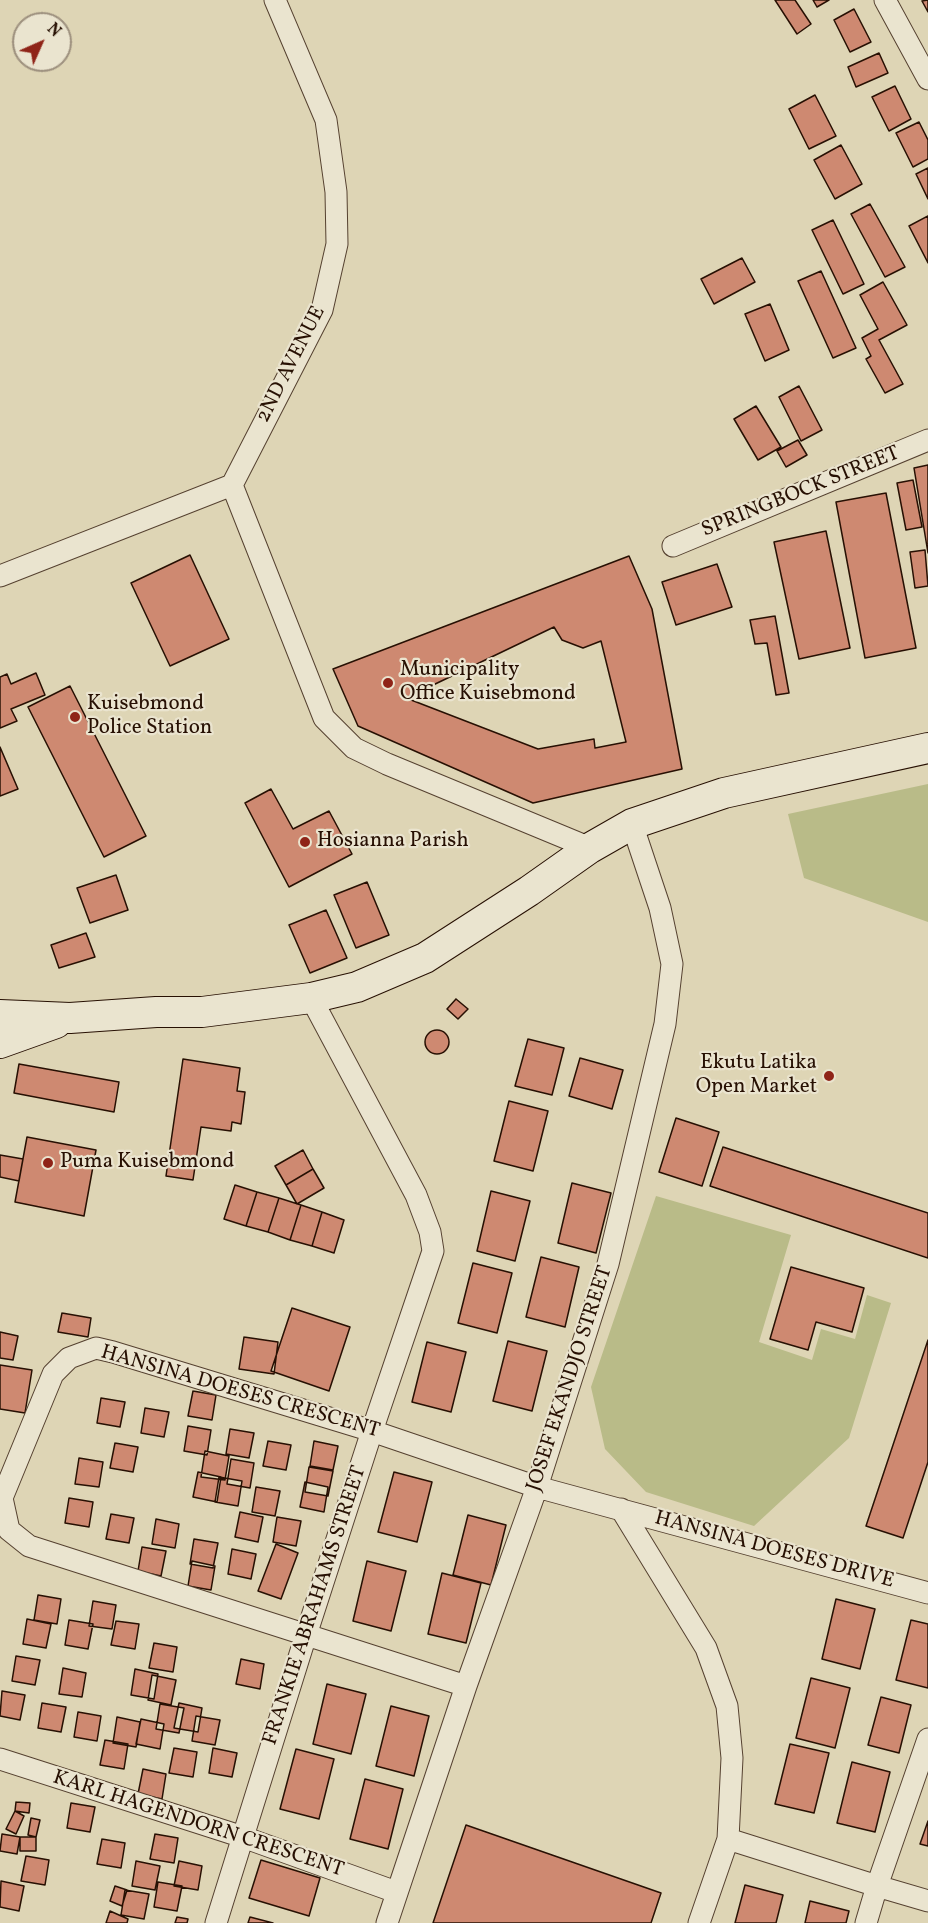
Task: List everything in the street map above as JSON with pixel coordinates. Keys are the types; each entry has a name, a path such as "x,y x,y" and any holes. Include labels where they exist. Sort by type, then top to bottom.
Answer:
{"street":[{"name":"2ND AVENUE","path":"232,485 322,310 337,244 336,192 326,120 275,0"},
{"path":"885,0 928,79"},
{"name":"SPRINGBOCK STREET","path":"673,546 928,440"},
{"path":"0,576 232,485 324,718 354,748 387,764 590,848"},
{"path":"0,1015 70,1018 156,1012 202,1012 311,998 357,987 425,958 529,891 590,848 632,824 724,793 928,748"},
{"name":"JOSEF EKANDJO STREET","path":"387,1923 466,1686 537,1487 609,1264 664,1024 672,964 660,908 632,824"},
{"path":"0,992 70,1018"},
{"name":"FRANKIE ABRAHAMS STREET","path":"216,1923 306,1635 433,1251 430,1232 416,1195 311,998"},
{"path":"0,1043 70,1018"},
{"name":"HANSINA DOESES CRESCENT","path":"466,1686 29,1546 9,1530 2,1498 53,1374 69,1358 96,1348 372,1431 537,1487"},
{"name":"HANSINA DOESES DRIVE","path":"537,1487 928,1593"},
{"name":"HANSINA DOESES DRIVE","path":"621,1509 706,1648 727,1706 732,1758 728,1839 699,1923"},
{"path":"866,1923 928,1739"},
{"name":"KARL HAGENDORN CRESCENT","path":"0,1760 243,1837 396,1892"},
{"path":"728,1839 928,1900"}],"green space":[{"path":"928,784 928,922 804,878 788,814"},
{"path":"656,1196 791,1235 759,1342 812,1360 821,1329 855,1339 867,1295 891,1303 849,1438 754,1526 646,1492 605,1449 591,1387"}],"building":[{"path":"775,0 795,0 811,24 797,34"},
{"path":"813,0 829,0 817,7"},
{"path":"928,0 928,12 922,1"},
{"path":"854,9 871,42 850,52 834,20"},
{"path":"879,53 888,73 856,87 848,67"},
{"path":"895,86 911,119 889,131 872,97"},
{"path":"815,95 836,136 809,149 789,109"},
{"path":"919,122 928,140 928,159 913,167 896,133"},
{"path":"841,145 862,184 835,199 814,160"},
{"path":"928,168 928,199 916,174"},
{"path":"870,204 905,267 885,277 851,214"},
{"path":"928,216 928,263 909,226"},
{"path":"833,220 864,284 843,294 812,230"},
{"path":"742,258 755,282 714,304 701,279"},
{"path":"821,271 856,348 833,358 798,281"},
{"path":"883,282 907,325 879,340 903,384 885,393 866,359 871,356 862,338 878,329 860,295"},
{"path":"770,304 789,350 765,361 745,314"},
{"path":"799,386 822,430 801,441 779,397"},
{"path":"756,406 781,447 758,460 734,419"},
{"path":"798,440 807,455 786,467 777,451"},
{"path":"928,465 928,553 914,468"},
{"path":"913,480 922,527 906,530 897,483"},
{"path":"886,493 916,648 865,658 836,502"},
{"path":"826,531 850,648 799,659 774,542"},
{"path":"925,550 928,586 915,588 910,552"},
{"path":"190,555 229,639 170,666 131,583"},
{"name":"Municipality Office Kuisebmond","path":"629,556 652,609 682,769 533,803 358,726 333,669","holes":["554,627 562,640 583,648 601,641 626,742 595,748 594,739 538,749 406,698"]},
{"path":"717,564 732,607 676,625 662,582"},
{"path":"775,616 789,693 776,695 767,643 755,644 750,620"},
{"path":"36,673 45,695 11,709 17,721 0,728 0,677 7,674 11,684"},
{"path":"70,686 146,836 104,857 28,707"},
{"path":"0,747 18,789 0,796"},
{"name":"Hosianna Parish","path":"271,789 293,829 329,811 352,854 289,887 245,803"},
{"path":"116,875 128,910 90,923 77,888"},
{"path":"367,882 389,935 356,948 334,895"},
{"path":"326,910 347,958 310,973 289,925"},
{"path":"86,933 95,957 59,968 51,945"},
{"path":"456,999 468,1009 458,1019 447,1009"},
{"path":"437,1030 446,1033 449,1042 446,1051 437,1054 428,1051 425,1042 428,1033"},
{"path":"528,1039 564,1048 552,1095 515,1086"},
{"path":"580,1058 623,1070 612,1109 569,1096"},
{"path":"183,1059 240,1068 237,1091 245,1092 241,1124 232,1122 231,1131 201,1127 193,1180 166,1176"},
{"path":"19,1064 119,1082 114,1112 14,1093"},
{"path":"509,1101 548,1111 533,1171 494,1161"},
{"path":"676,1118 719,1132 702,1186 659,1172"},
{"path":"27,1137 96,1150 84,1216 15,1202"},
{"path":"723,1147 928,1213 928,1258 710,1186"},
{"path":"303,1150 313,1169 286,1185 275,1166"},
{"path":"0,1155 23,1159 19,1181 0,1177"},
{"path":"313,1169 324,1188 297,1204 286,1185"},
{"path":"572,1183 611,1193 596,1253 558,1243"},
{"path":"235,1185 257,1192 246,1226 224,1219"},
{"path":"491,1191 530,1201 515,1261 477,1251"},
{"path":"257,1192 279,1198 268,1232 246,1226"},
{"path":"279,1198 301,1205 290,1240 268,1232"},
{"path":"301,1205 322,1212 312,1246 290,1240"},
{"path":"322,1212 344,1220 334,1253 312,1246"},
{"path":"541,1257 579,1267 565,1327 526,1317"},
{"path":"473,1263 512,1273 497,1333 458,1323"},
{"path":"791,1267 864,1288 852,1332 816,1322 808,1350 770,1339"},
{"path":"292,1308 350,1327 329,1391 271,1371"},
{"path":"62,1313 91,1318 88,1337 58,1332"},
{"path":"0,1332 18,1336 13,1360 0,1358"},
{"path":"244,1337 278,1342 274,1374 239,1369"},
{"path":"928,1340 928,1462 903,1538 866,1526"},
{"path":"508,1341 547,1351 532,1411 493,1401"},
{"path":"427,1342 466,1352 451,1412 412,1402"},
{"path":"0,1365 32,1370 25,1413 0,1409"},
{"path":"193,1391 216,1395 212,1420 188,1416"},
{"path":"101,1398 125,1402 120,1427 97,1423"},
{"path":"145,1408 169,1412 164,1437 141,1433"},
{"path":"188,1426 211,1430 207,1455 184,1451"},
{"path":"230,1429 254,1433 249,1458 226,1454"},
{"path":"268,1441 291,1445 286,1470 263,1466"},
{"path":"314,1441 338,1446 333,1470 310,1466"},
{"path":"115,1443 138,1447 133,1472 110,1468"},
{"path":"205,1451 229,1456 225,1480 201,1477"},
{"path":"79,1458 103,1462 99,1487 75,1484"},
{"path":"231,1459 254,1463 250,1488 227,1484"},
{"path":"309,1467 333,1471 328,1496 305,1492"},
{"path":"198,1472 221,1477 217,1502 193,1497"},
{"path":"394,1472 432,1482 417,1542 378,1532"},
{"path":"219,1477 242,1481 238,1506 215,1502"},
{"path":"305,1482 328,1487 324,1512 300,1507"},
{"path":"256,1487 280,1491 275,1516 252,1512"},
{"path":"69,1498 93,1502 89,1527 65,1523"},
{"path":"240,1512 263,1517 258,1542 235,1537"},
{"path":"111,1514 134,1518 129,1543 106,1539"},
{"path":"468,1515 506,1525 491,1585 453,1575"},
{"path":"277,1517 301,1521 296,1546 273,1542"},
{"path":"156,1519 179,1524 175,1548 152,1544"},
{"path":"194,1539 218,1543 213,1568 190,1564"},
{"path":"276,1544 298,1553 281,1599 258,1591"},
{"path":"142,1547 166,1551 161,1576 138,1571"},
{"path":"232,1549 256,1554 251,1579 228,1574"},
{"path":"192,1561 215,1566 211,1590 188,1586"},
{"path":"367,1561 406,1571 391,1631 353,1621"},
{"path":"442,1573 481,1583 466,1643 428,1634"},
{"path":"38,1595 61,1599 57,1624 34,1620"},
{"path":"836,1599 875,1609 860,1669 822,1659"},
{"path":"93,1601 116,1605 112,1629 89,1626"},
{"path":"27,1619 51,1624 46,1648 23,1644"},
{"path":"69,1620 93,1624 88,1649 65,1645"},
{"path":"911,1620 928,1624 928,1688 896,1680"},
{"path":"116,1621 139,1624 135,1649 111,1645"},
{"path":"154,1643 177,1647 173,1672 149,1668"},
{"path":"16,1656 40,1660 35,1685 12,1681"},
{"path":"241,1659 264,1664 260,1689 236,1684"},
{"path":"63,1668 86,1673 82,1697 59,1694"},
{"path":"135,1669 158,1674 154,1699 131,1695"},
{"path":"152,1675 176,1680 171,1705 148,1700"},
{"path":"811,1678 850,1688 835,1748 796,1738"},
{"path":"327,1684 366,1694 351,1754 313,1744"},
{"path":"2,1691 25,1695 20,1720 0,1716"},
{"path":"881,1697 911,1705 899,1753 868,1745"},
{"path":"42,1703 66,1707 61,1732 38,1728"},
{"path":"179,1703 202,1708 198,1732 174,1728"},
{"path":"160,1704 184,1708 179,1733 156,1729"},
{"path":"391,1706 429,1716 414,1776 376,1766"},
{"path":"78,1712 101,1716 97,1741 74,1737"},
{"path":"196,1716 220,1720 215,1745 192,1741"},
{"path":"117,1717 140,1722 136,1747 113,1743"},
{"path":"141,1719 164,1724 160,1749 136,1744"},
{"path":"105,1740 128,1744 124,1769 100,1765"},
{"path":"790,1744 829,1753 814,1813 775,1804"},
{"path":"174,1748 197,1752 193,1777 169,1773"},
{"path":"213,1748 237,1753 232,1777 209,1773"},
{"path":"296,1749 334,1759 319,1819 280,1809"},
{"path":"852,1762 890,1772 875,1832 837,1823"},
{"path":"143,1769 166,1774 162,1799 138,1794"},
{"path":"365,1779 403,1789 388,1849 350,1839"},
{"path":"16,1802 30,1803 29,1813 15,1811"},
{"path":"71,1803 95,1807 90,1832 67,1828"},
{"path":"15,1811 24,1816 16,1834 6,1829"},
{"path":"31,1818 40,1820 36,1837 28,1835"},
{"path":"928,1821 928,1846 920,1844"},
{"path":"466,1825 661,1893 651,1923 433,1923"},
{"path":"2,1834 20,1837 17,1854 0,1851"},
{"path":"155,1834 178,1838 174,1863 150,1859"},
{"path":"20,1837 36,1837 36,1851 20,1851"},
{"path":"102,1839 125,1843 121,1868 97,1864"},
{"path":"26,1856 49,1860 45,1885 21,1881"},
{"path":"261,1860 320,1878 309,1916 249,1898"},
{"path":"136,1861 160,1866 155,1890 132,1886"},
{"path":"179,1861 202,1866 198,1890 174,1886"},
{"path":"1,1881 24,1886 19,1911 0,1907"},
{"path":"158,1882 182,1886 177,1911 154,1907"},
{"path":"745,1885 783,1895 776,1923 735,1923"},
{"path":"115,1886 127,1890 122,1906 110,1901"},
{"path":"125,1890 149,1894 144,1919 121,1915"},
{"path":"810,1901 849,1911 846,1923 805,1923"},
{"path":"110,1911 128,1919 127,1923 106,1923"},
{"path":"177,1917 188,1919 187,1923 175,1923"},
{"path":"250,1917 273,1923 248,1923"}],"place":[{"name":"Municipality Office Kuisebmond","path":"388,683"},
{"name":"Kuisebmond Police Station","path":"75,717"},
{"name":"Hosianna Parish","path":"305,842"},
{"name":"Ekutu Latika Open Market","path":"829,1076"},
{"name":"Puma Kuisebmond","path":"48,1163"}]}
